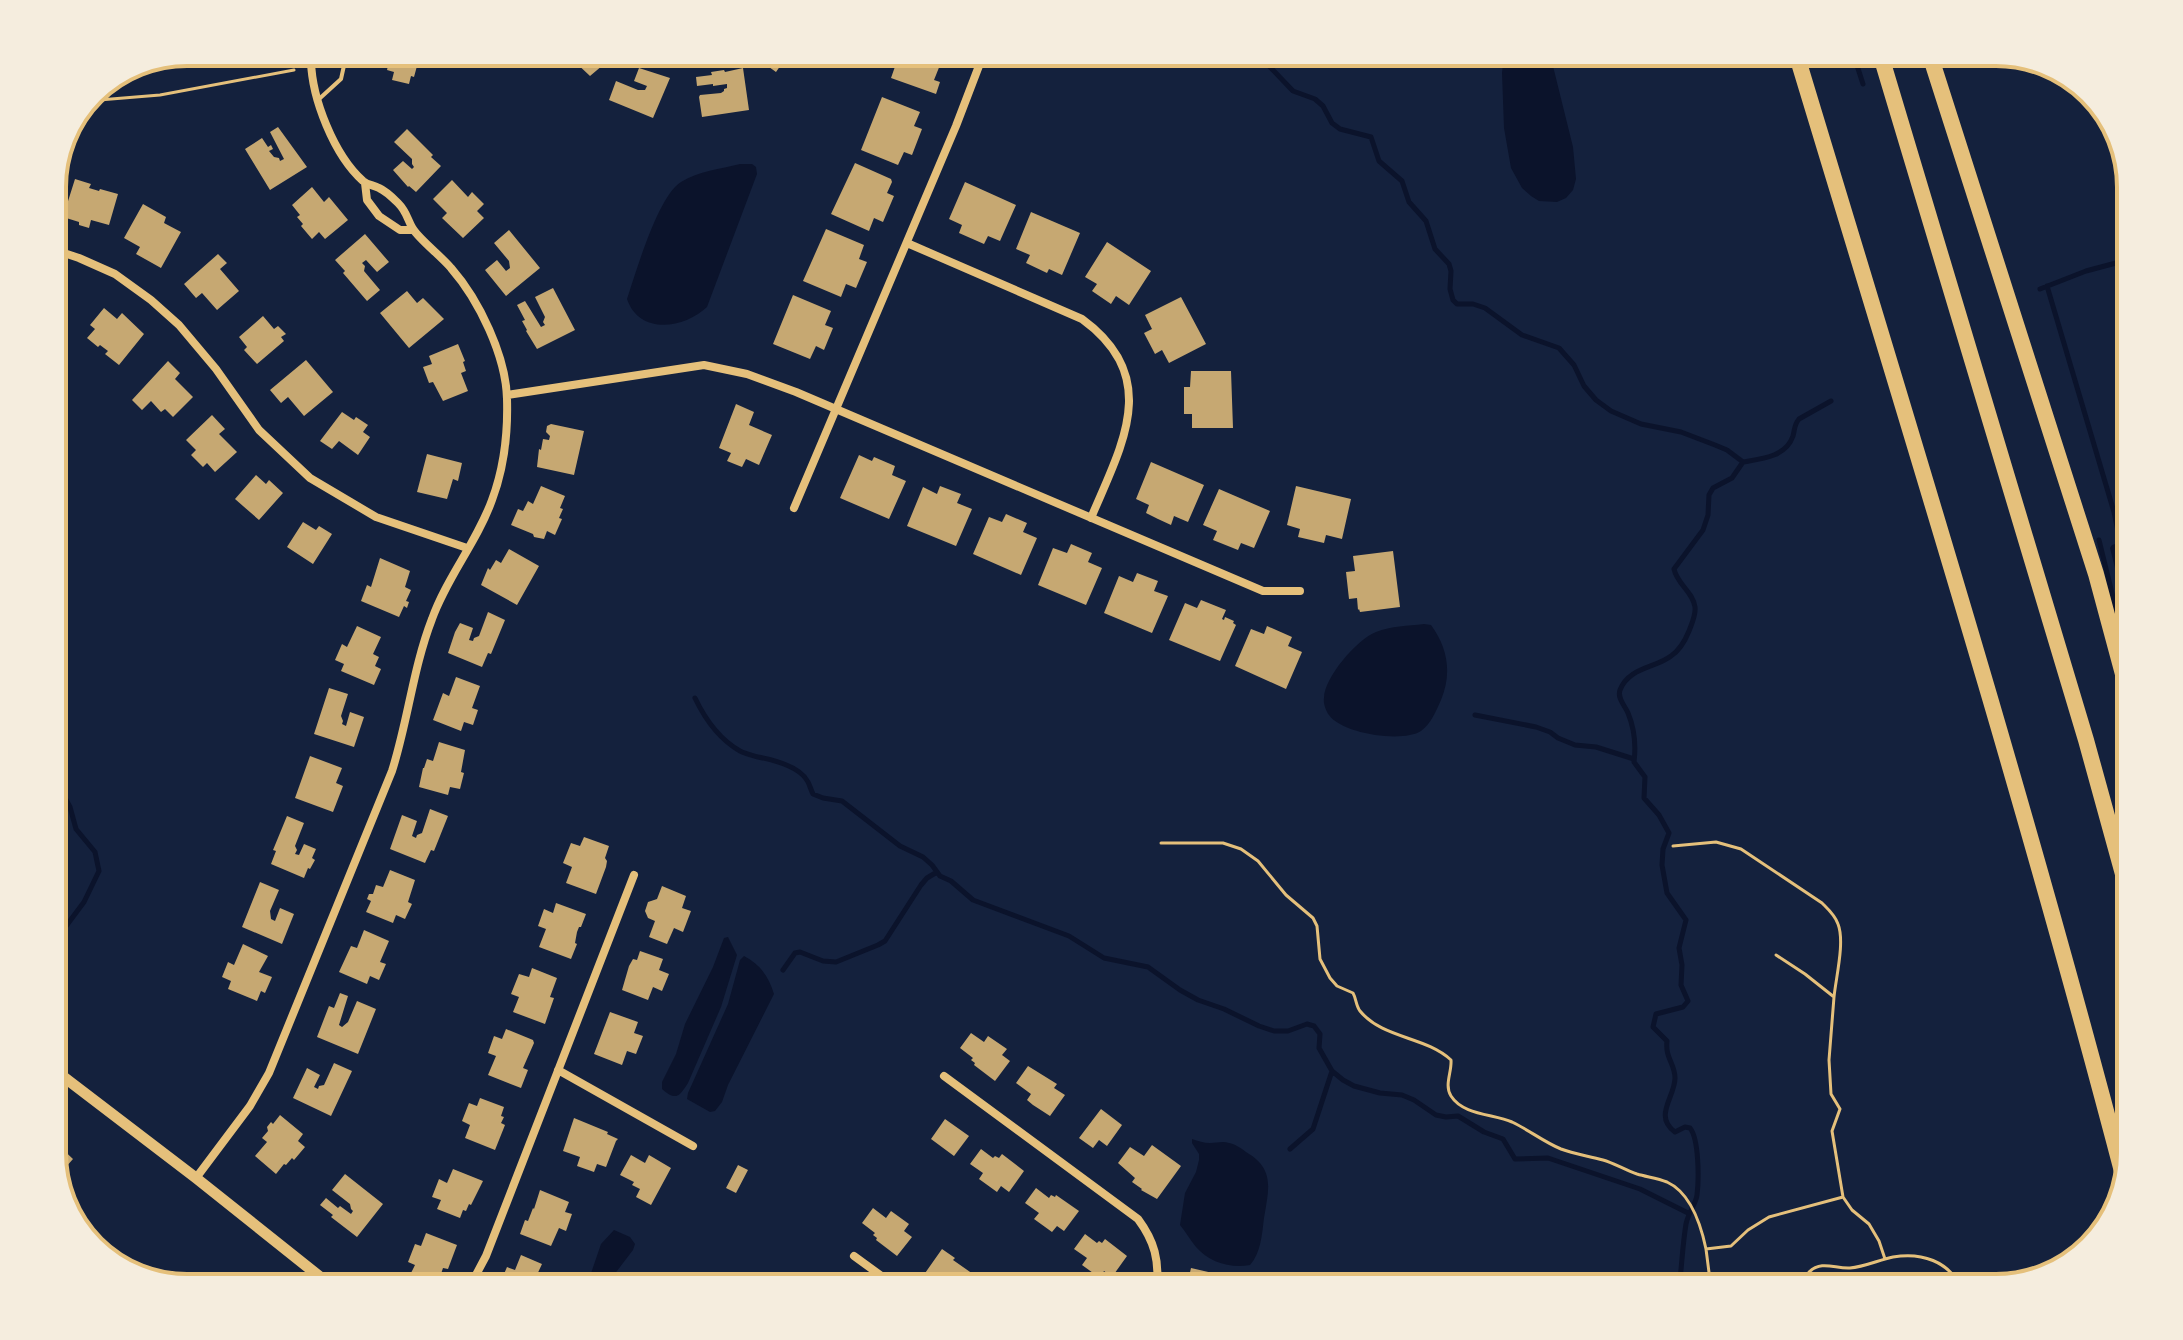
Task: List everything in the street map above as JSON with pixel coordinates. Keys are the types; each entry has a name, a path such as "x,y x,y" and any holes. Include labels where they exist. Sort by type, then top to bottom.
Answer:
{"highway":[{"path":"1800,66 2020,796 2117,1152"},
{"path":"1884,66 2117,852"},
{"path":"1933,66 2096,574 2117,652"}],"street":[{"path":"196,1178 250,1106 269,1073 381,801 401,742 427,632 445,589 492,502 507,433 507,395 501,365 480,311 451,268 413,230 409,216 397,201 381,189 365,183 340,152 316,101 311,66"},
{"path":"794,508 979,66"},
{"path":"365,183 367,200 379,216 400,230 413,230"},
{"path":"907,243 1082,319 1109,343 1128,385 1129,412 1124,438 1091,518"},
{"path":"66,254 115,274 170,316 216,369 259,430 310,478 376,517 467,548"},
{"path":"507,395 704,365 747,374 796,392 1263,591 1300,591"},
{"path":"476,1274 634,875"},
{"path":"558,1070 693,1146"},
{"path":"944,1076 1138,1219 1154,1245 1158,1274"},
{"path":"66,1079 316,1274"},
{"path":"854,1256 879,1274"}],"lane":[{"path":"316,101 341,79 344,66"}],"path":[{"path":"104,100 160,95 294,70"},
{"path":"1673,846 1716,842 1741,849 1822,903 1839,926 1829,1060 1831,1094 1840,1109 1832,1131 1843,1197 1852,1210 1869,1224 1885,1259"},
{"path":"1161,843 1223,843 1241,849 1258,861 1286,895 1313,918 1317,926 1320,959 1337,986 1353,993 1358,1008 1390,1032 1433,1046 1451,1060 1447,1086 1451,1097 1464,1107 1511,1122 1561,1149 1605,1160 1673,1185 1685,1196 1702,1231 1709,1274"},
{"path":"1776,955 1834,997"},
{"path":"1706,1249 1731,1246 1748,1230 1769,1217 1843,1197"},
{"path":"1808,1274 1814,1268 1830,1265 1850,1268 1895,1257 1933,1260 1944,1265 1952,1274"}],"water":[{"path":"1503,66 1553,66 1573,147 1576,179 1573,190 1566,198 1557,202 1539,201 1522,188 1511,168 1504,128"},
{"path":"740,164 752,164 757,174 707,307 675,324 663,325 641,319 627,299 664,202 672,190 688,178"},
{"path":"2117,544 2117,576 2110,548"},
{"path":"1431,625 1441,643 1447,671 1441,700 1425,728 1412,735 1387,736 1359,732 1336,722 1326,709 1325,690 1335,670 1351,651 1376,632"},
{"path":"728,937 737,955 721,1007 688,1083 680,1094 671,1095 662,1089 662,1082 724,938"},
{"path":"744,956 763,972 774,994 722,1102 715,1111 710,1112 687,1099 688,1093 728,1004 740,960"},
{"path":"1192,1139 1236,1145 1255,1158 1266,1172 1268,1188 1262,1237 1257,1255 1250,1265 1228,1265 1207,1257 1180,1225 1185,1193 1199,1160"},
{"path":"614,1230 630,1237 635,1244 615,1274 591,1274 601,1244"}],"building":[{"path":"388,66 417,66 409,84 392,80 394,72 387,70"},
{"path":"579,66 602,66 590,76"},
{"path":"895,66 940,66 934,80 940,82 936,94 891,78"},
{"path":"639,68 670,78 653,118 609,100 616,81 645,90 647,86 634,81"},
{"path":"743,68 749,110 702,117 700,95 721,93 727,84 697,86 696,77"},
{"path":"882,97 920,112 914,126 922,129 912,155 904,152 898,165 861,150"},
{"path":"278,127 307,167 270,190 245,149 262,138 268,147 271,145 273,149 269,151 274,157 280,161 284,159 270,132"},
{"path":"407,129 441,166 416,192 393,170 403,161 412,169 414,167 412,159 394,142"},
{"path":"855,163 892,182 887,193 894,196 883,222 874,218 869,231 831,214"},
{"path":"75,179 91,184 89,188 118,194 109,225 91,220 89,228 79,225 79,222 66,218"},
{"path":"452,180 468,197 472,192 484,204 477,211 484,218 463,238 442,218 447,213 433,199"},
{"path":"965,182 1016,205 1000,241 988,236 984,244 959,233 962,225 949,219"},
{"path":"312,187 324,202 329,197 348,220 325,239 319,232 312,239 301,226 303,224 297,217 300,215 292,205"},
{"path":"143,204 166,217 164,223 181,232 161,268 136,254 140,247 124,238"},
{"path":"1031,212 1080,233 1062,275 1049,269 1047,273 1026,263 1030,255 1016,249"},
{"path":"826,229 864,245 859,259 867,262 856,288 846,284 841,297 803,281"},
{"path":"509,230 540,268 506,296 485,270 497,260 506,271 510,268 509,261 494,243"},
{"path":"365,234 389,262 377,272 366,260 362,263 364,271 380,290 367,301 335,260"},
{"path":"1107,242 1151,271 1129,305 1116,296 1111,304 1092,291 1097,284 1085,277"},
{"path":"218,254 227,263 220,269 239,291 217,310 202,293 196,298 184,284"},
{"path":"553,288 575,330 537,349 526,331 522,321 525,320 517,305 525,301 541,327 545,325 545,317 535,297"},
{"path":"407,291 417,303 423,298 444,319 409,348 380,313"},
{"path":"793,295 831,311 825,325 833,328 824,350 816,346 810,359 773,344"},
{"path":"1181,297 1206,344 1169,363 1162,350 1155,354 1144,333 1152,329 1145,315"},
{"path":"104,308 117,319 122,313 144,334 119,365 105,354 108,351 87,338 95,329 90,325"},
{"path":"263,316 274,329 278,326 286,334 281,337 284,341 257,364 244,350 247,347 239,337"},
{"path":"458,344 465,361 466,371 461,373 468,391 443,401 433,382 429,383 423,367 432,364 429,356"},
{"path":"306,360 333,392 304,416 288,397 281,403 270,390"},
{"path":"168,361 180,373 175,379 193,397 173,417 165,409 161,412 151,401 142,410 132,400"},
{"path":"1191,371 1231,371 1233,428 1192,428 1192,414 1184,414 1184,387 1190,387"},
{"path":"736,404 754,412 749,425 772,435 759,465 746,459 742,467 727,461 731,453 719,448"},
{"path":"342,412 368,425 363,432 370,437 358,455 339,441 332,449 320,441"},
{"path":"212,415 225,429 219,434 237,452 215,472 207,463 203,467 191,455 196,450 186,440"},
{"path":"551,424 584,431 574,475 537,467 539,449 543,439 549,440 546,432"},
{"path":"427,454 462,463 458,481 453,479 447,499 417,492"},
{"path":"859,455 872,461 874,457 895,466 892,475 906,481 889,519 840,498"},
{"path":"1151,462 1204,485 1188,522 1174,516 1171,525 1146,513 1149,505 1136,499"},
{"path":"256,475 266,484 269,480 283,493 259,520 235,499"},
{"path":"541,486 565,496 560,508 563,509 559,518 562,519 555,535 547,531 544,539 511,525 518,509 523,511 528,501 533,504"},
{"path":"940,486 961,494 957,503 972,509 956,546 907,526 923,487 937,494"},
{"path":"1296,486 1351,499 1342,539 1326,535 1324,543 1298,537 1300,529 1287,525"},
{"path":"1219,489 1270,511 1254,548 1241,543 1238,550 1213,540 1217,531 1203,525"},
{"path":"1006,514 1027,523 1023,532 1037,538 1021,575 973,554 989,517 1002,522"},
{"path":"303,522 316,530 319,526 332,534 313,564 287,547"},
{"path":"1071,544 1092,553 1088,562 1102,568 1086,605 1038,585 1053,548 1067,553"},
{"path":"509,549 539,566 517,605 481,585 488,568 490,570 496,560 501,563"},
{"path":"1393,551 1400,607 1360,612 1357,598 1349,599 1346,572 1355,571 1353,556"},
{"path":"380,558 410,571 405,587 411,590 406,601 409,602 399,617 361,601 367,585 371,587"},
{"path":"1137,573 1158,581 1154,591 1168,596 1152,633 1104,613 1119,576 1133,582"},
{"path":"1201,600 1226,610 1222,619 1225,617 1236,625 1220,661 1169,640 1185,603 1197,608"},
{"path":"488,612 505,620 482,667 448,653 460,623 473,628 469,640 473,641 479,636"},
{"path":"357,626 381,637 373,654 379,657 375,666 381,669 374,685 341,671 344,664 335,660 342,644 347,647"},
{"path":"1267,626 1292,637 1288,646 1302,652 1286,689 1235,666 1251,629 1264,634"},
{"path":"456,677 480,686 472,708 478,710 473,725 464,722 461,731 433,720 443,693 449,696"},
{"path":"329,688 348,694 341,716 342,724 346,726 350,712 364,717 354,747 314,734"},
{"path":"439,742 465,750 460,789 450,787 448,795 419,787 427,759 433,761"},
{"path":"310,756 342,768 336,783 343,786 333,812 295,798"},
{"path":"430,809 448,816 434,851 431,850 425,863 390,849 402,815 417,821 412,836 416,838 422,833"},
{"path":"287,816 304,823 295,854 299,855 304,844 316,849 312,858 315,860 304,878 271,864 276,851 273,850"},
{"path":"584,837 609,846 606,867 596,894 566,883 572,867 563,863 571,843 580,846"},
{"path":"390,870 415,880 408,902 412,904 405,919 396,915 393,923 366,912 371,901 367,899 369,894 373,894 376,885 383,887"},
{"path":"260,882 279,890 270,911 271,919 275,921 280,908 294,914 282,944 242,927"},
{"path":"662,886 686,896 682,908 691,911 683,932 674,928 667,944 649,937 655,921 648,918 645,911 648,902 657,899"},
{"path":"556,903 586,914 577,932 577,944 571,959 539,947 546,929 538,926 544,909 553,913"},
{"path":"364,930 389,941 380,962 386,964 379,980 370,976 367,984 339,972 351,946 357,948"},
{"path":"243,944 268,956 259,972 272,977 265,993 261,991 257,1001 228,989 231,981 222,977 228,962 234,965"},
{"path":"640,951 663,959 659,970 669,974 662,991 653,987 648,1000 622,990 629,966 633,959 637,960"},
{"path":"532,968 557,978 545,1024 513,1012 519,997 511,994 519,974 529,977"},
{"path":"340,993 348,996 339,1025 342,1027 348,1022 357,1001 376,1009 358,1054 317,1037 329,1006 334,1008"},
{"path":"610,1012 638,1022 634,1033 643,1036 636,1054 627,1051 622,1065 594,1054"},
{"path":"506,1029 534,1043 523,1068 528,1070 521,1088 488,1075 496,1056 488,1053 494,1036 502,1039"},
{"path":"971,1033 984,1042 988,1036 1007,1049 1002,1055 1010,1061 995,1081 974,1065 973,1058 960,1048"},
{"path":"334,1063 352,1071 331,1116 293,1098 307,1068 320,1075 314,1087 318,1089 324,1085"},
{"path":"1028,1066 1057,1084 1054,1088 1065,1095 1050,1116 1027,1100 1031,1094 1016,1083"},
{"path":"480,1098 504,1107 501,1123 505,1125 495,1150 465,1138 470,1125 462,1121 469,1103 477,1106"},
{"path":"1101,1109 1122,1125 1107,1146 1099,1140 1093,1148 1079,1138"},
{"path":"280,1115 303,1134 298,1141 305,1147 276,1174 255,1156 267,1142 262,1138 268,1131 267,1127"},
{"path":"574,1118 618,1139 606,1167 597,1164 594,1172 577,1166 580,1157 563,1151"},
{"path":"945,1119 969,1136 954,1156 931,1139"},
{"path":"1152,1145 1181,1166 1157,1199 1132,1182 1135,1178 1118,1163 1130,1147 1144,1156"},
{"path":"981,1149 993,1158 999,1158 1002,1154 1024,1171 1009,1192 1001,1186 997,1192 979,1179 983,1173 970,1164"},
{"path":"66,1152 73,1159 67,1166"},
{"path":"631,1155 645,1163 649,1155 671,1168 651,1205 636,1197 640,1189 632,1185 634,1182 620,1175"},
{"path":"738,1165 748,1170 736,1193 726,1188"},
{"path":"453,1169 483,1181 471,1205 466,1211 463,1210 460,1218 437,1209 441,1200 432,1197 439,1179 447,1183"},
{"path":"345,1174 383,1204 357,1237 320,1205 326,1198 351,1214 350,1204 332,1190"},
{"path":"1036,1188 1049,1198 1056,1195 1079,1211 1064,1231 1057,1226 1052,1232 1034,1219 1039,1213 1025,1203"},
{"path":"540,1190 569,1202 565,1212 572,1214 566,1231 559,1228 551,1246 520,1234 525,1220 528,1221 534,1209"},
{"path":"873,1208 886,1218 891,1211 909,1224 904,1231 912,1237 897,1256 876,1240 875,1233 862,1223"},
{"path":"426,1233 457,1245 448,1269 443,1268 441,1274 414,1274 411,1273 415,1265 408,1262 415,1244 421,1246"},
{"path":"1085,1234 1097,1243 1105,1239 1127,1256 1114,1274 1104,1271 1094,1274 1082,1265 1087,1258 1074,1249"},
{"path":"942,1249 973,1274 924,1274"},
{"path":"521,1255 542,1264 537,1274 504,1274 507,1267 515,1270"},
{"path":"1191,1268 1217,1274 1190,1274"}],"waterway":[{"path":"1270,66 1293,91 1315,99 1323,106 1332,123 1340,129 1371,137 1379,161 1402,181 1409,202 1426,221 1435,249 1449,264 1450,289 1457,304 1485,308 1522,335 1559,348 1574,365 1584,386 1611,411 1641,424 1681,432 1715,445 1743,462"},
{"path":"1857,66 1863,84"},
{"path":"2040,289 2117,263"},
{"path":"2047,286 2117,526"},
{"path":"1681,1274 1686,1224 1697,1195 1697,1150 1690,1128 1675,1132 1666,1119 1675,1073 1667,1052 1667,1041 1653,1027 1656,1014 1683,1007 1688,1001 1681,985 1679,948 1686,920 1667,893 1662,865 1663,849 1669,833 1644,798 1645,777 1634,762 1634,732 1619,693 1630,677 1674,654 1687,635 1695,607 1674,569 1703,530 1713,488 1732,478 1743,462 1779,453 1790,443 1799,419 1831,401"},
{"path":"2099,540 2117,614"},
{"path":"695,698 713,728 732,746 744,753 793,768 804,776 813,794 842,801 900,846 923,857 940,876 951,881 973,900 1069,936 1104,958 1148,967 1198,1000 1259,1026 1274,1031 1288,1031 1307,1024 1314,1026 1320,1034 1319,1048 1332,1071 1354,1086 1402,1095 1436,1115 1458,1116 1484,1132 1503,1139 1515,1159 1548,1158 1640,1189 1688,1213"},
{"path":"1475,715 1536,727 1575,745 1596,747 1634,759"},
{"path":"66,800 76,829 95,852 99,871 84,902 66,926"},
{"path":"783,970 795,953 836,962 885,941 921,885 937,872"},
{"path":"1290,1149 1313,1129 1332,1071"}]}
